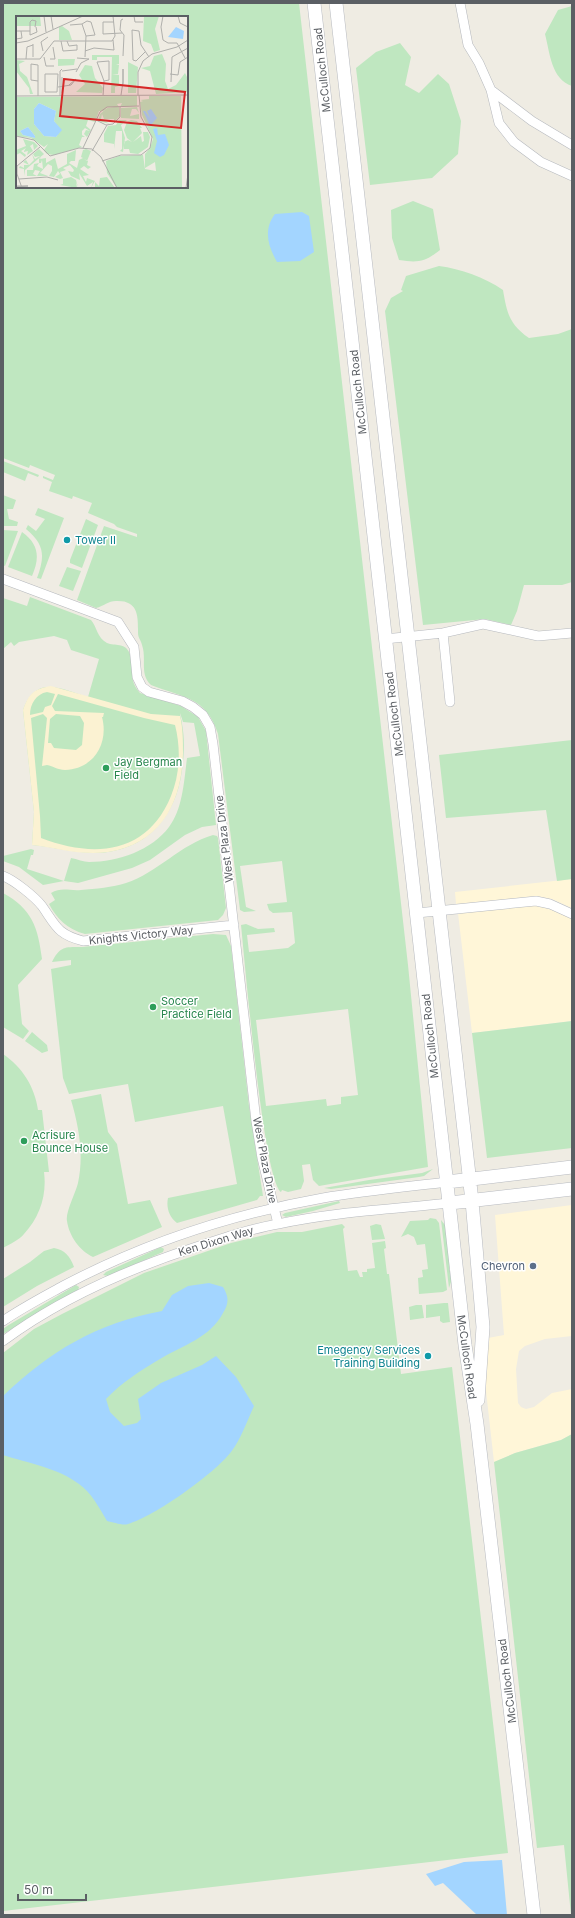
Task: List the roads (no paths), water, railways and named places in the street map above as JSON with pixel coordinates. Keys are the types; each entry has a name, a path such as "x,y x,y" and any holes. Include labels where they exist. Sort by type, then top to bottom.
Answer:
{"main road":[{"name":"McCulloch Road","path":"314,3 450,1203 464,1345 477,1424 534,1915"},
{"name":"McCulloch Road","path":"336,3 472,1201 483,1327 477,1424"},
{"path":"447,1182 572,1167"},
{"path":"450,1203 572,1189"},
{"path":"464,1345 483,1327"}],"street":[{"path":"460,3 468,45 479,63 491,90 499,124 514,142 541,162 572,176"},
{"path":"491,90 532,122 572,145"},
{"name":"West Plaza Drive","path":"3,579 118,622 134,647 137,677 142,687 149,692 182,701 193,707 203,715 210,727 256,1121 262,1158 278,1224"},
{"path":"385,639 443,633 483,624 538,636 572,633"},
{"path":"443,633 450,702"},
{"name":"Knights Victory Way","path":"3,876 10,878 41,905 52,923 61,932 83,941 234,925"},
{"path":"417,914 536,901 550,904 572,914"},
{"name":"Ken Dixon Way","path":"3,1322 42,1297 90,1271 131,1253 204,1228 274,1209 365,1191 447,1182"},
{"name":"Ken Dixon Way","path":"3,1341 47,1312 120,1275 148,1263 229,1236 278,1224 450,1203"}],"water":[{"path":"302,212 309,216 314,252 300,261 277,262 271,250 268,238 271,220 275,214"},
{"path":"209,1283 223,1287 228,1300 218,1322 203,1335 160,1359 132,1377 106,1399 110,1412 124,1426 137,1423 141,1419 138,1399 161,1383 202,1365 216,1356 236,1377 254,1406 235,1447 212,1471 168,1504 139,1520 123,1525 107,1521 87,1491 71,1478 32,1463 3,1455 3,1396 21,1380 57,1352 76,1341 116,1323 138,1316 162,1311 172,1295 188,1286"},
{"path":"502,1860 507,1915 477,1915 443,1883 435,1886 426,1874 464,1862"}],"place":[{"name":"Tower II","path":"67,540"},
{"name":"Jay Bergman Field","path":"106,768"},
{"name":"Soccer Practice Field","path":"153,1007"},
{"name":"Acrisure Bounce House","path":"24,1141"},
{"name":"Chevron","path":"533,1266"},
{"name":"Emegency Services Training Building","path":"428,1356"}]}
